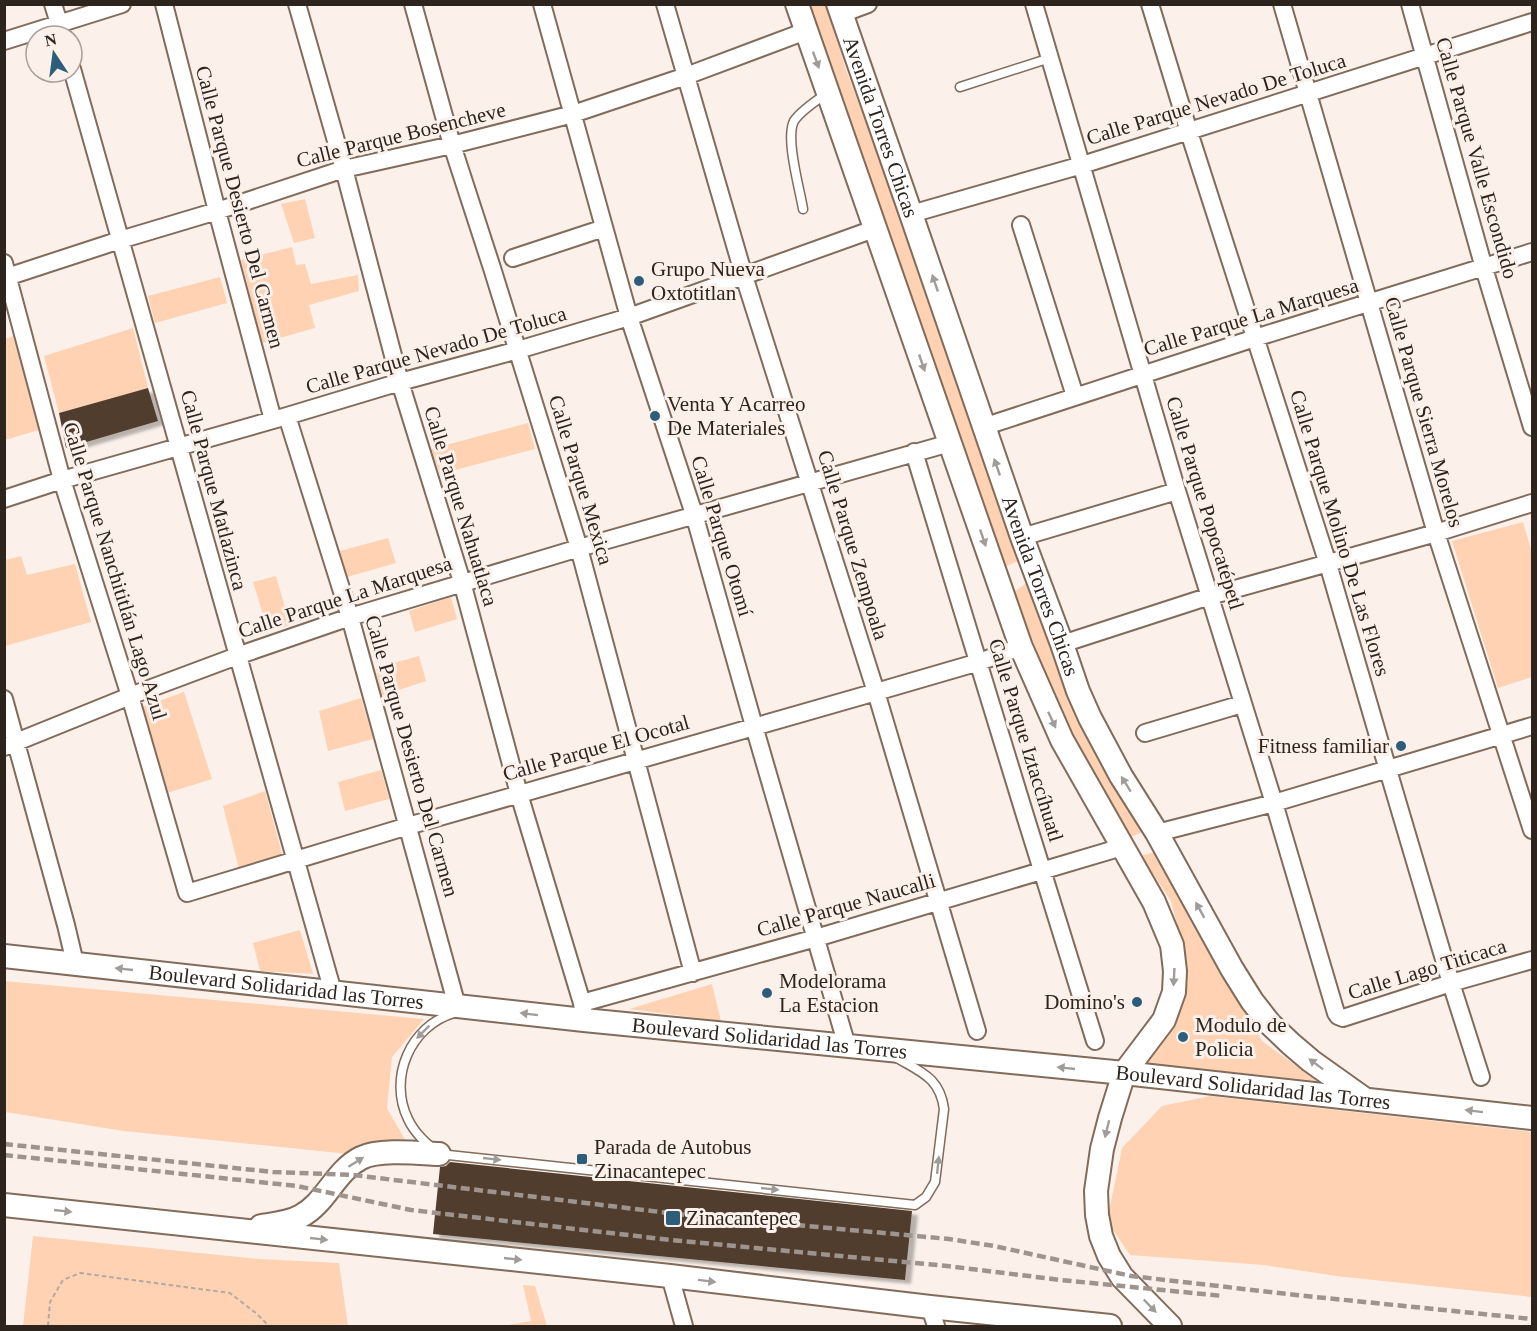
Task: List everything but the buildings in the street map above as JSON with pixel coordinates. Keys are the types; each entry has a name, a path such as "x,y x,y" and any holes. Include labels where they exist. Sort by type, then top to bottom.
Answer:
{"main road":[{"name":"Avenida Torres Chicas","path":"797,4 1021,647 1062,740 1154,902 1172,945 1175,972 1173,992 1164,1020 1124,1073 1102,1149 1096,1191 1101,1236 1109,1256 1122,1277 1170,1326"},
{"name":"Avenida Torres Chicas","path":"840,9 983,427 1078,691 1090,718 1121,776 1157,833 1252,1001 1270,1024 1311,1061 1363,1099"},
{"path":"998,582 1009,572 1027,567 1033,568"},
{"path":"1122,847 1142,843 1157,833"},
{"name":"Boulevard Solidaridad las Torres","path":"4,956 466,1007 583,1011 847,1046 1124,1073 1533,1118"},
{"path":"239,1230 286,1222 301,1216 313,1208 345,1169 368,1155 378,1153 439,1154"},
{"path":"6,1206 670,1276 933,1317 1110,1326"}],"street":[{"path":"53,4 59,24"},
{"path":"75,24 122,4"},
{"name":"Calle Parque Desierto Del Carmen","path":"164,4 217,211 280,418 350,617 408,826 466,1007"},
{"name":"Calle Parque Nahuatlaca","path":"297,4 344,169 400,382 462,582 519,794 583,1011"},
{"name":"Calle Parque Mexica","path":"413,4 452,145 579,548 693,973"},
{"name":"Calle Parque Otomí","path":"542,4 629,317 694,514 847,1046"},
{"name":"Calle Parque Zempoala","path":"665,4 744,276 876,692 977,1031"},
{"path":"840,9 868,4"},
{"name":"Calle Parque Popocatépetl","path":"1034,4 1336,1013"},
{"name":"Calle Parque Molino De Las Flores","path":"1150,4 1328,564 1451,983 1481,1077"},
{"name":"Calle Parque Sierra Morelos","path":"1282,4 1436,533 1533,830"},
{"name":"Calle Parque Valle Escondido","path":"1410,4 1484,268 1533,427"},
{"name":"Calle Parque Nevado De Toluca","path":"911,214 1189,132 1533,22"},
{"name":"Calle Parque Bosencheve","path":"6,273 217,211 344,169 452,145 573,114 686,76 806,31"},
{"path":"4,41 24,37"},
{"name":"Calle Parque Matlazinca","path":"76,84 333,992"},
{"path":"1021,225 1075,396"},
{"path":"513,258 604,228"},
{"name":"Calle Parque Nevado De Toluca","path":"4,499 62,480 629,317 874,229"},
{"name":"Calle Parque La Marquesa","path":"983,427 1255,338 1533,252"},
{"name":"Calle Parque Nanchititlán Lago Azul","path":"6,273 62,480 130,696 186,891"},
{"name":"Calle Parque La Marquesa","path":"11,744 130,696 350,617 694,514 950,443"},
{"name":"Calle Parque Iztaccíhuatl","path":"914,452 1095,1041"},
{"path":"1022,537 1178,491"},
{"path":"1062,644 1210,596 1436,533 1533,503"},
{"name":"Calle Parque El Ocotal","path":"186,891 189,894 408,826 979,662 1021,647"},
{"path":"4,699 11,744 66,925 75,963"},
{"path":"1145,733 1242,704"},
{"path":"1157,833 1274,803 1533,726"},
{"name":"Calle Parque Naucalli","path":"583,1011 693,973 1122,847"},
{"name":"Calle Lago Titicaca","path":"1336,1013 1343,1018 1451,983 1533,960"},
{"path":"670,1276 684,1326"}],"lane":[{"path":"960,87 1050,58"},
{"path":"803,209 793,154 792,127 795,120 828,92"},
{"path":"466,1007 448,1014 426,1028 410,1048 401,1072 401,1096 408,1119 421,1138 439,1154 915,1204 926,1197 935,1182 944,1109 943,1100 940,1091 930,1077 880,1049"}],"path":[{"path":"48,1326 50,1302 63,1280 80,1272 230,1293 269,1326"}],"shaded area":[{"path":"809,5 826,5 846,70 909,234 1021,560 1004,567"},
{"path":"305,199 315,238 294,243 281,204"},
{"path":"292,247 296,265 305,264 311,284 358,275 359,291 309,305 315,328 262,343 241,260"},
{"path":"220,277 227,303 155,323 148,296"},
{"path":"133,328 148,388 59,413 44,356"},
{"path":"14,336 39,430 5,440 5,339"},
{"path":"528,423 535,449 440,474 431,449"},
{"path":"1523,522 1532,553 1532,677 1498,688 1452,541"},
{"path":"388,538 396,563 347,577 340,551"},
{"path":"21,556 27,575 75,564 91,622 5,646 5,560"},
{"path":"276,576 290,625 268,631 253,582"},
{"path":"1028,582 1145,831 1131,837 1070,737 1014,592"},
{"path":"451,597 457,619 415,632 409,611"},
{"path":"419,656 426,681 381,696 376,668"},
{"path":"184,692 212,779 167,793 142,707"},
{"path":"361,698 373,739 328,751 319,711"},
{"path":"381,770 389,799 345,811 338,782"},
{"path":"265,791 283,858 240,873 223,806"},
{"path":"1154,852 1262,1041 1317,1081 1145,1063 1179,1014 1188,966 1171,901 1141,856"},
{"path":"300,930 313,974 260,971 253,943"},
{"path":"4,981 424,1019 392,1057 387,1108 417,1161 124,1131 5,1112"},
{"path":"712,984 721,1021 629,1009"},
{"path":"1210,1096 1532,1132 1532,1297 1336,1276 1264,1265 1130,1255 1107,1221 1122,1148 1162,1106"},
{"path":"33,1236 259,1259 339,1263 348,1326 23,1326"},
{"path":"523,1285 535,1286 547,1326 503,1326 531,1321"}],"railway":[{"path":"4,1144 273,1172 353,1175 677,1214 949,1239 994,1246 1131,1276 1532,1319"},
{"path":"4,1155 297,1186 411,1210 671,1240 947,1266 1223,1296"}],"place":[{"name":"Grupo Nueva Oxtotitlan","path":"639,281"},
{"name":"Venta Y Acarreo De Materiales","path":"655,416"},
{"name":"Fitness familiar","path":"1401,746"},
{"name":"Modelorama La Estacion","path":"767,993"},
{"name":"Domino's","path":"1137,1002"},
{"name":"Modulo de Policia","path":"1183,1037"},
{"name":"Parada de Autobus Zinacantepec","path":"582,1159"},
{"name":"Zinacantepec","path":"673,1218"}]}
